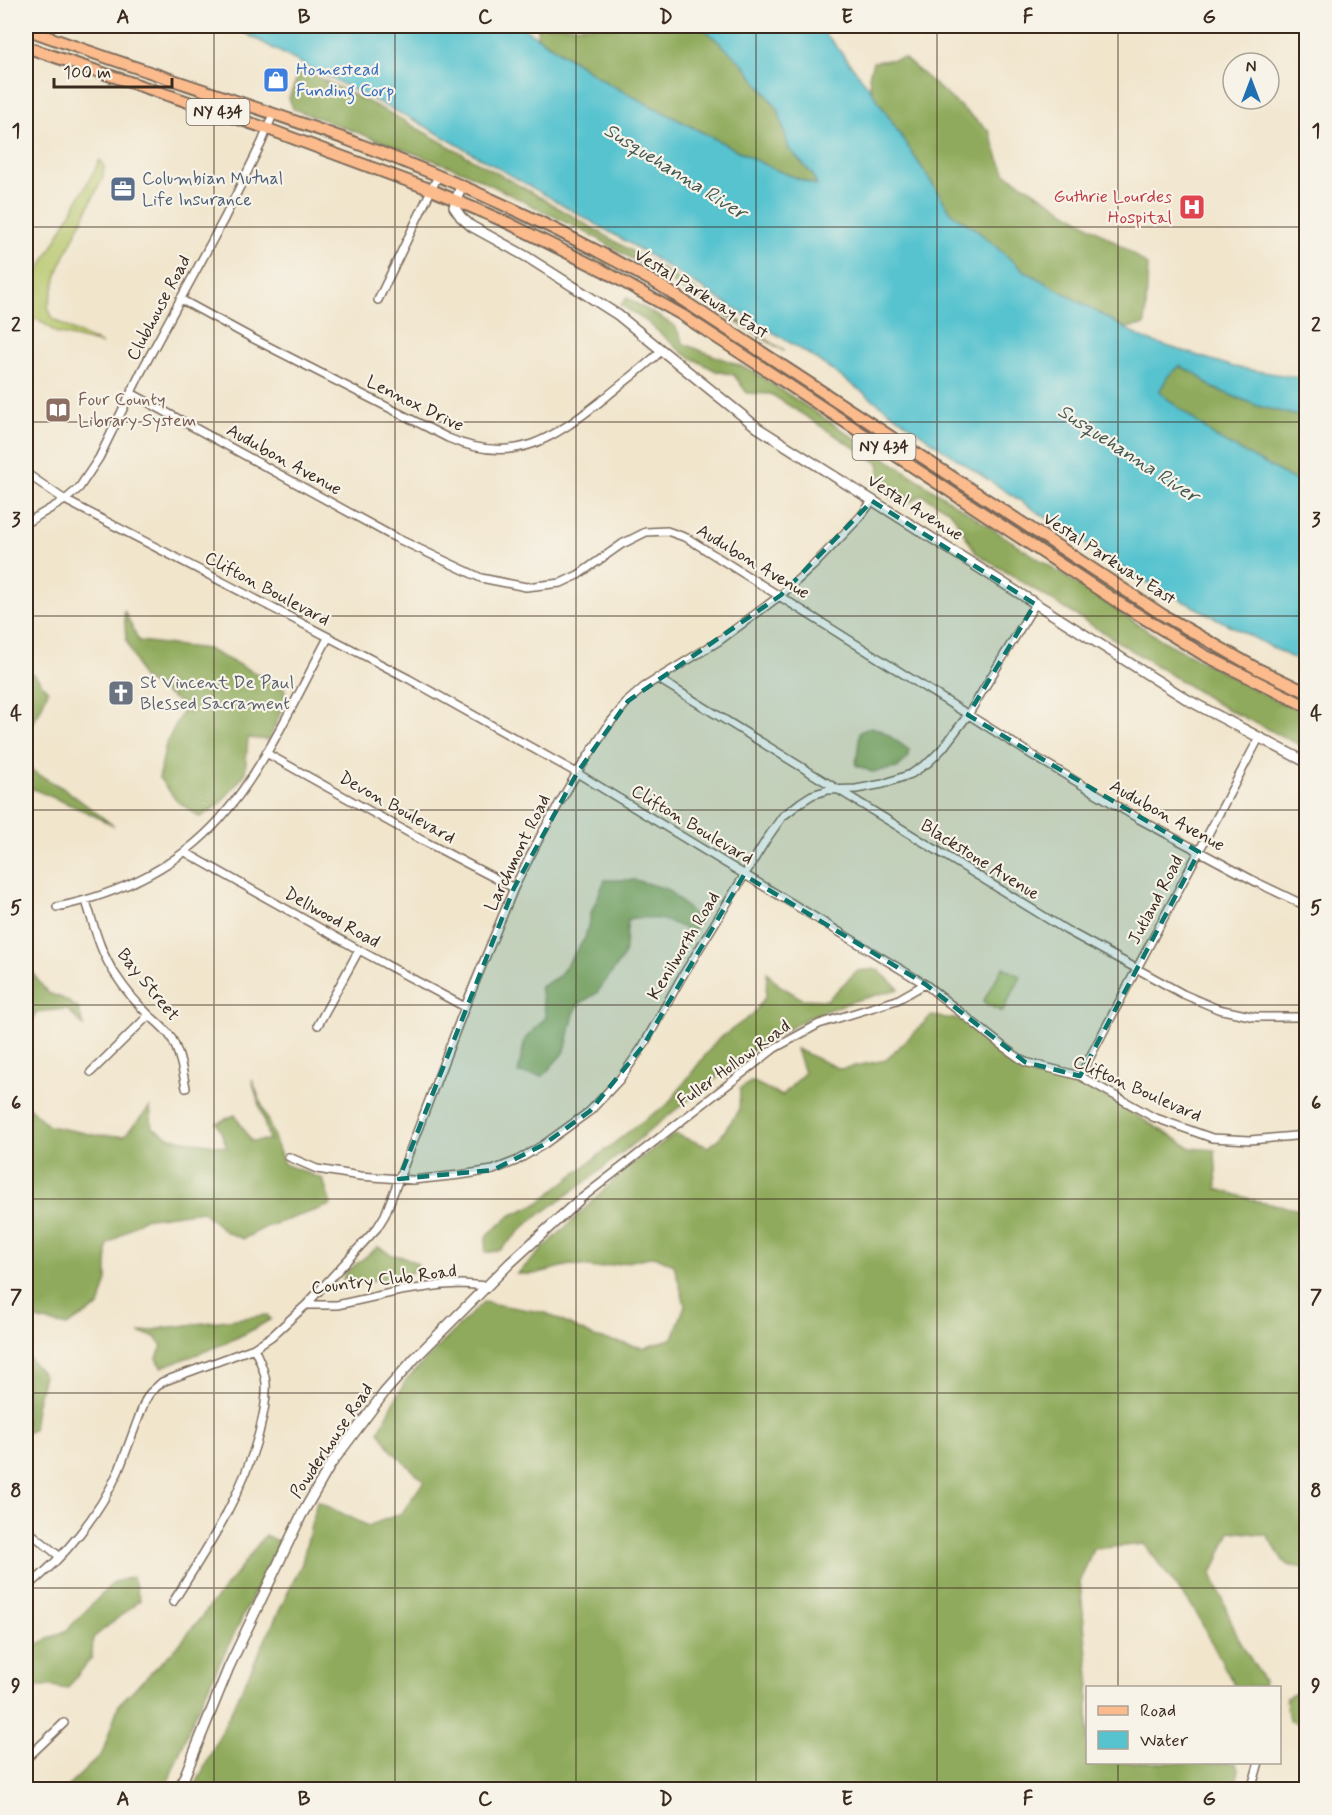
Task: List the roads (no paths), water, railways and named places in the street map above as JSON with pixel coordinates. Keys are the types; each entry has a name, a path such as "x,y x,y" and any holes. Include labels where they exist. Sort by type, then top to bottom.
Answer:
{"main road":[{"name":"Vestal Parkway East","path":"26,30 349,140 461,186 576,239 661,286 1163,615 1256,668 1306,692"},
{"name":"Vestal Parkway East","path":"26,47 268,129 432,190 553,244 650,296 748,357 1116,601 1204,656 1306,706"}],"street":[{"name":"Clubhouse Road","path":"26,523 64,500 79,488 90,474 224,219 268,129 273,114"},
{"path":"378,300 438,176"},
{"path":"455,199 461,186"},
{"name":"Vestal Avenue","path":"455,199 455,210 471,226 595,299 640,331 758,428 1188,700 1306,762"},
{"name":"Lennox Drive","path":"180,299 448,438 491,450 518,448 546,440 591,409 662,350"},
{"name":"Audubon Avenue","path":"131,393 392,536 481,578 526,587 561,583 578,575 622,544 646,532 666,531 687,538 1119,807 1199,852 1306,906"},
{"name":"Clifton Boulevard","path":"26,473 64,500 409,679 577,773 925,984 1025,1062 1080,1076 1153,1117 1212,1138 1250,1140 1306,1134"},
{"name":"Larchmont Road","path":"306,1305 377,1228 385,1215 465,1007 514,888 542,833 577,773 620,710 657,678 718,641 781,595 821,558 861,516 872,501"},
{"name":"Kenilworth Road","path":"289,1157 327,1172 413,1180 493,1170 516,1161 543,1145 590,1110 620,1079 643,1046 765,840 782,817 812,795 828,790 883,784 898,780 922,768 943,748 968,715 1035,604"},
{"path":"57,908 86,901 128,886 185,852 219,820 243,789 266,753 328,638"},
{"name":"Blackstone Avenue","path":"657,678 1066,930 1190,998 1218,1009 1255,1017 1306,1017"},
{"name":"Jutland Road","path":"1080,1076 1259,738"},
{"name":"Devon Boulevard","path":"266,753 420,839 514,888"},
{"name":"Dellwood Road","path":"185,852 465,1007"},
{"name":"Bay Street","path":"86,901 101,949 108,963 117,977 172,1039 186,1088"},
{"path":"318,1025 359,950"},
{"name":"Fuller Hollow Road","path":"578,1200 775,1048 819,1024 897,1000 925,984"},
{"path":"91,1072 149,1015"},
{"name":"Powderhouse Road","path":"179,1790 229,1667 301,1516 324,1476 396,1379 487,1286 578,1200"},
{"name":"Country Club Road","path":"26,1588 78,1536 108,1491 119,1469 145,1401 156,1387 171,1378 254,1348 272,1336 306,1305 337,1305 400,1291 443,1285 487,1286"},
{"path":"173,1602 233,1503 252,1458 266,1398 263,1369 254,1348"},
{"path":"26,1530 59,1556"},
{"path":"26,1759 64,1723"},
{"path":"1251,1790 1258,1764"}],"water":[{"name":"Susquehanna River","path":"232,26 520,26 609,84 771,168 817,186 812,174 789,149 778,109 743,64 701,26 815,26 832,41 871,90 952,214 974,228 1023,270 1144,339 1234,367 1306,379 1306,418 1258,406 1213,388 1195,373 1180,366 1168,376 1159,392 1217,438 1306,486 1306,665 1137,577 958,460 813,357 634,246 416,121"}],"place":[{"name":"Homestead Funding Corp","path":"276,80"},
{"name":"Columbian Mutual Life Insurance","path":"123,189"},
{"name":"Guthrie Lourdes Hospital","path":"1192,207"},
{"name":"Four County Library System","path":"58,410"},
{"name":"St Vincent De Paul Blessed Sacrament","path":"121,693"}]}
